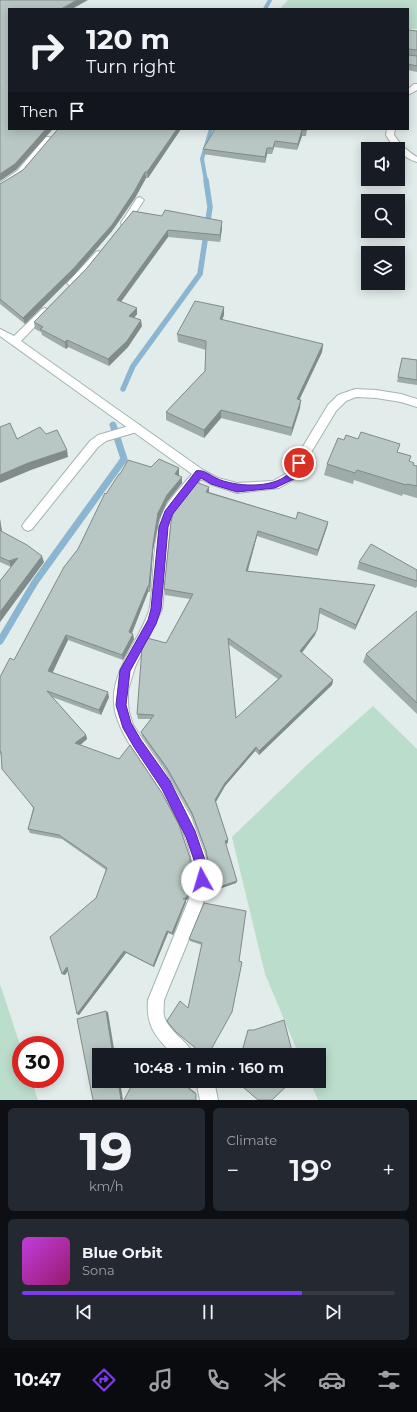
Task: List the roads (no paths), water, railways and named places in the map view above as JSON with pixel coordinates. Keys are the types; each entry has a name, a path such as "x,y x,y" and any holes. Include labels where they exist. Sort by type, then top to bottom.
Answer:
{"street":[{"path":"409,92 417,86"},
{"path":"391,130 390,135 396,145 406,155 417,160"},
{"path":"0,186 20,173 53,135"},
{"path":"120,230 140,200"},
{"path":"66,291 106,246"},
{"path":"15,341 54,302"},
{"path":"0,332 15,341 199,473 214,482 237,488 275,485 291,476 332,408 342,398 355,393 376,394 401,398 417,403"},
{"path":"28,526 94,444 102,438 136,428"},
{"path":"179,1048 161,1029 155,1015 156,1000 194,907 202,880 199,860 191,835 176,804 166,785 126,724 121,705 126,670 152,621 156,609 164,527 166,520 173,506 199,473"},
{"path":"206,1088 209,1100"}],"waterway":[{"path":"266,8 270,0"},
{"path":"206,181 202,159 211,130"},
{"path":"123,389 133,366 200,274 210,207 206,180"},
{"path":"0,641 35,582 124,459 113,425"}]}
